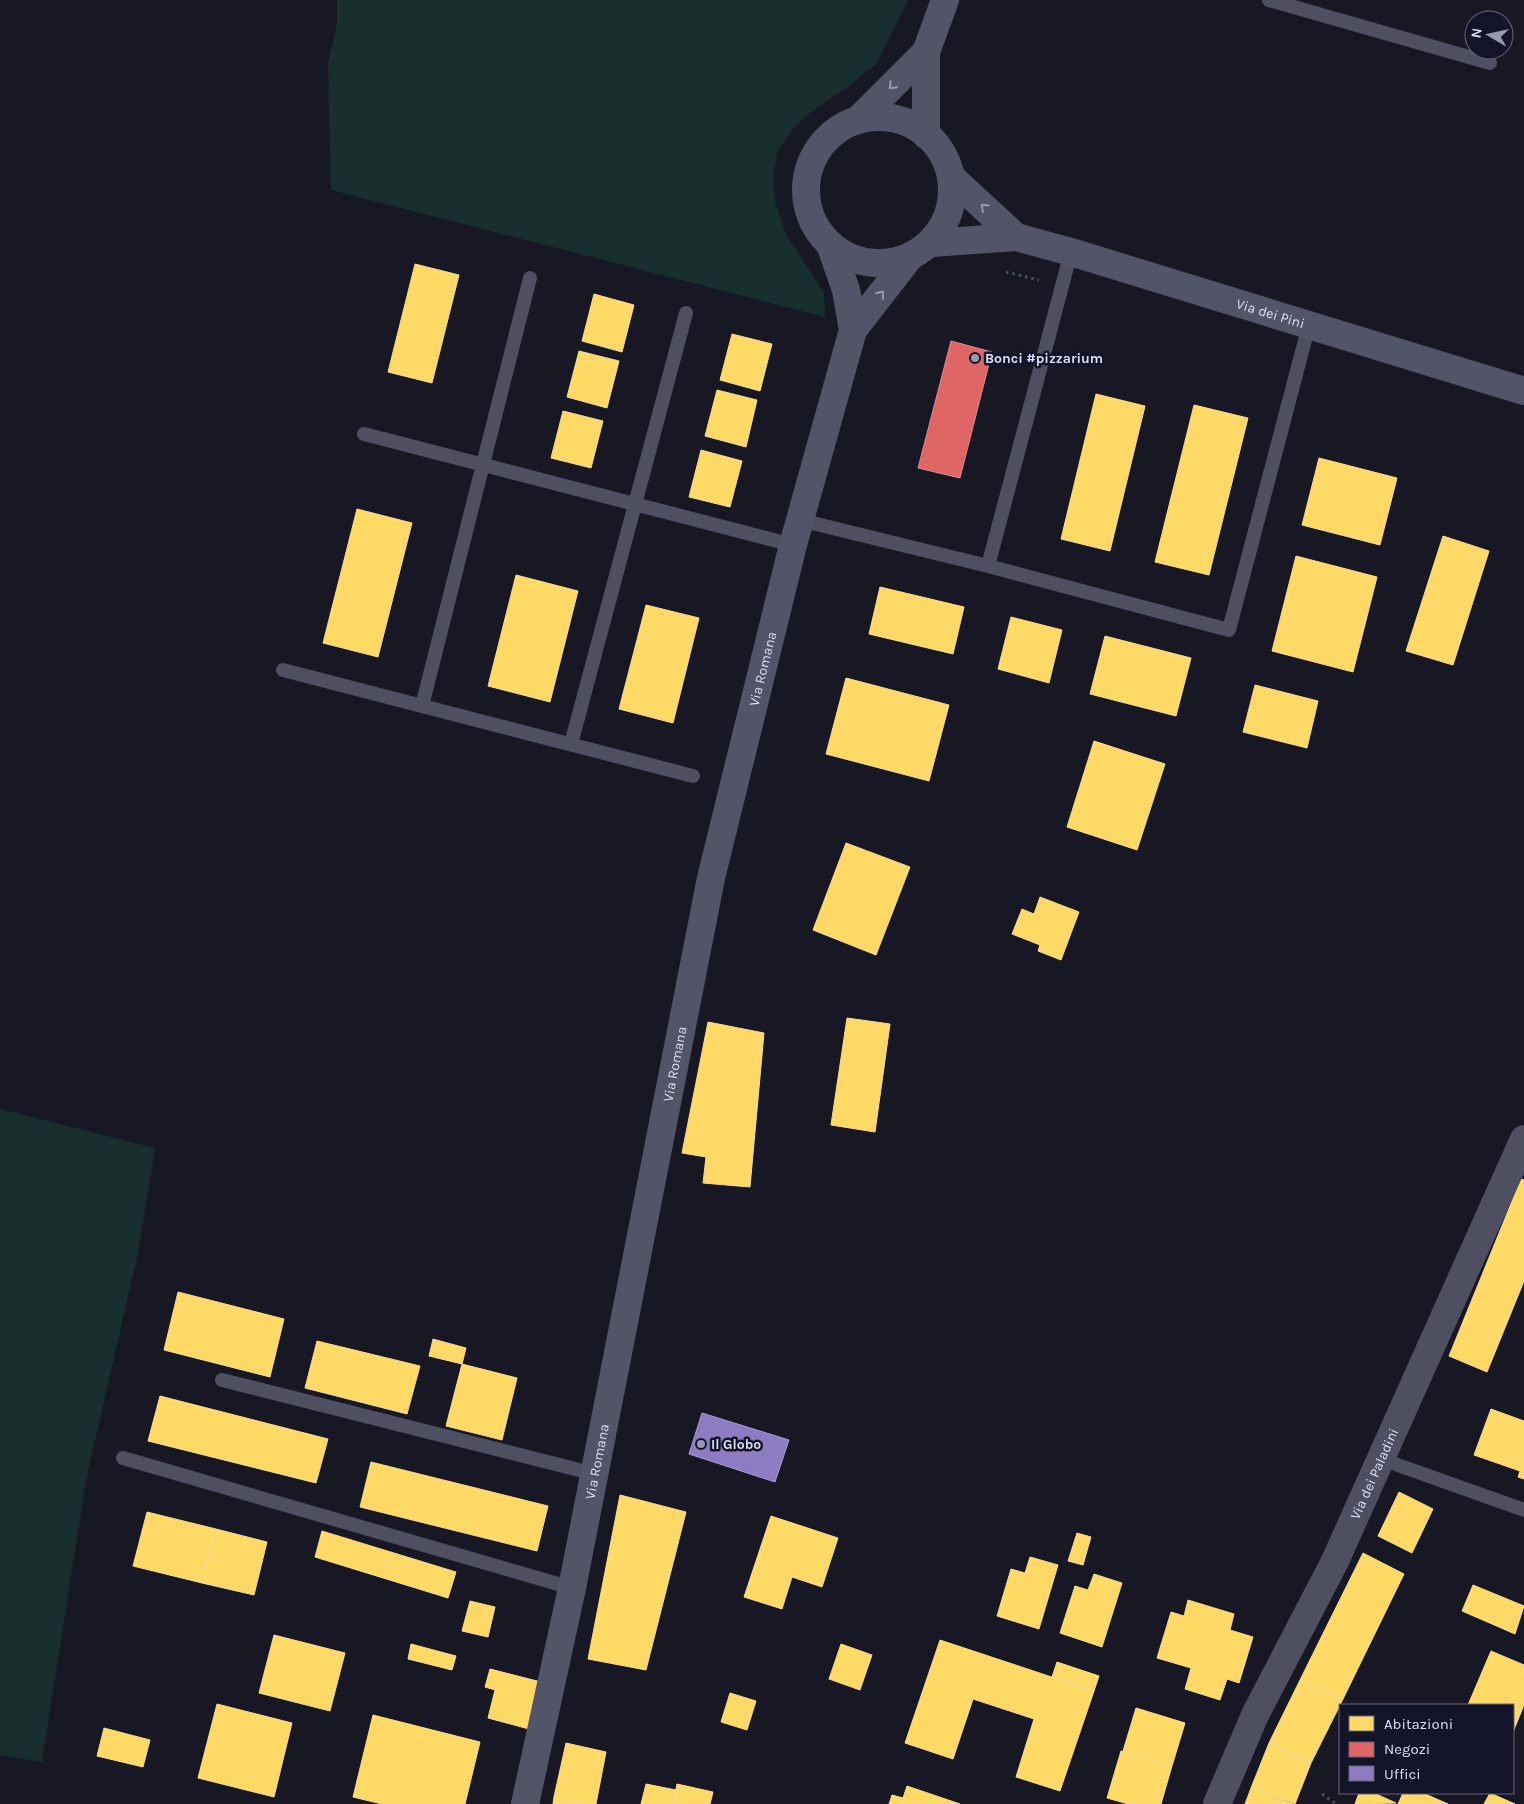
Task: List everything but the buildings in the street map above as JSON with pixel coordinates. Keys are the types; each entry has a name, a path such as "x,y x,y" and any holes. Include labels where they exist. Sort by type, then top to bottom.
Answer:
{"main road":[{"path":"926,135 926,52 945,0"},
{"path":"926,52 858,120 832,134 816,156 807,181 811,212 819,231 830,244 854,258 868,262 893,262 908,258 932,243 1016,237"},
{"path":"858,120 890,117 902,120 926,135 943,157 951,176 1016,237"},
{"path":"932,243 949,211 951,176"},
{"name":"Via dei Pini","path":"1016,237 1071,252 1524,391"},
{"path":"830,244 846,290 853,330"},
{"path":"853,330 908,258"},
{"name":"Via Romana","path":"525,1804 595,1474 710,878 796,532 853,330"}],"street":[{"name":"Via dei Paladini","path":"1217,1804 1255,1715 1335,1561 1518,1166 1524,1139"}],"lane":[{"path":"1269,0 1490,63"},
{"path":"988,566 1071,252"},
{"path":"422,706 530,278"},
{"path":"571,744 686,313"},
{"path":"364,434 635,505 988,566 1229,630 1309,325"},
{"path":"283,670 693,776"},
{"path":"222,1380 595,1474"},
{"path":"123,1458 572,1588"},
{"path":"1381,1459 1524,1510"}],"path":[{"path":"998,270 1061,285"},
{"path":"1322,1794 1336,1804"}],"green space":[{"path":"337,0 908,0 876,64 849,86 808,114 792,130 778,151 773,177 775,201 786,234 824,293 825,317 331,190 328,63 337,23"},
{"path":"0,1109 155,1148 138,1253 86,1480 42,1762 0,1755"}],"place":[{"name":"Bonci #pizzarium","path":"975,358"},
{"name":"Il Globo","path":"701,1444"}]}
